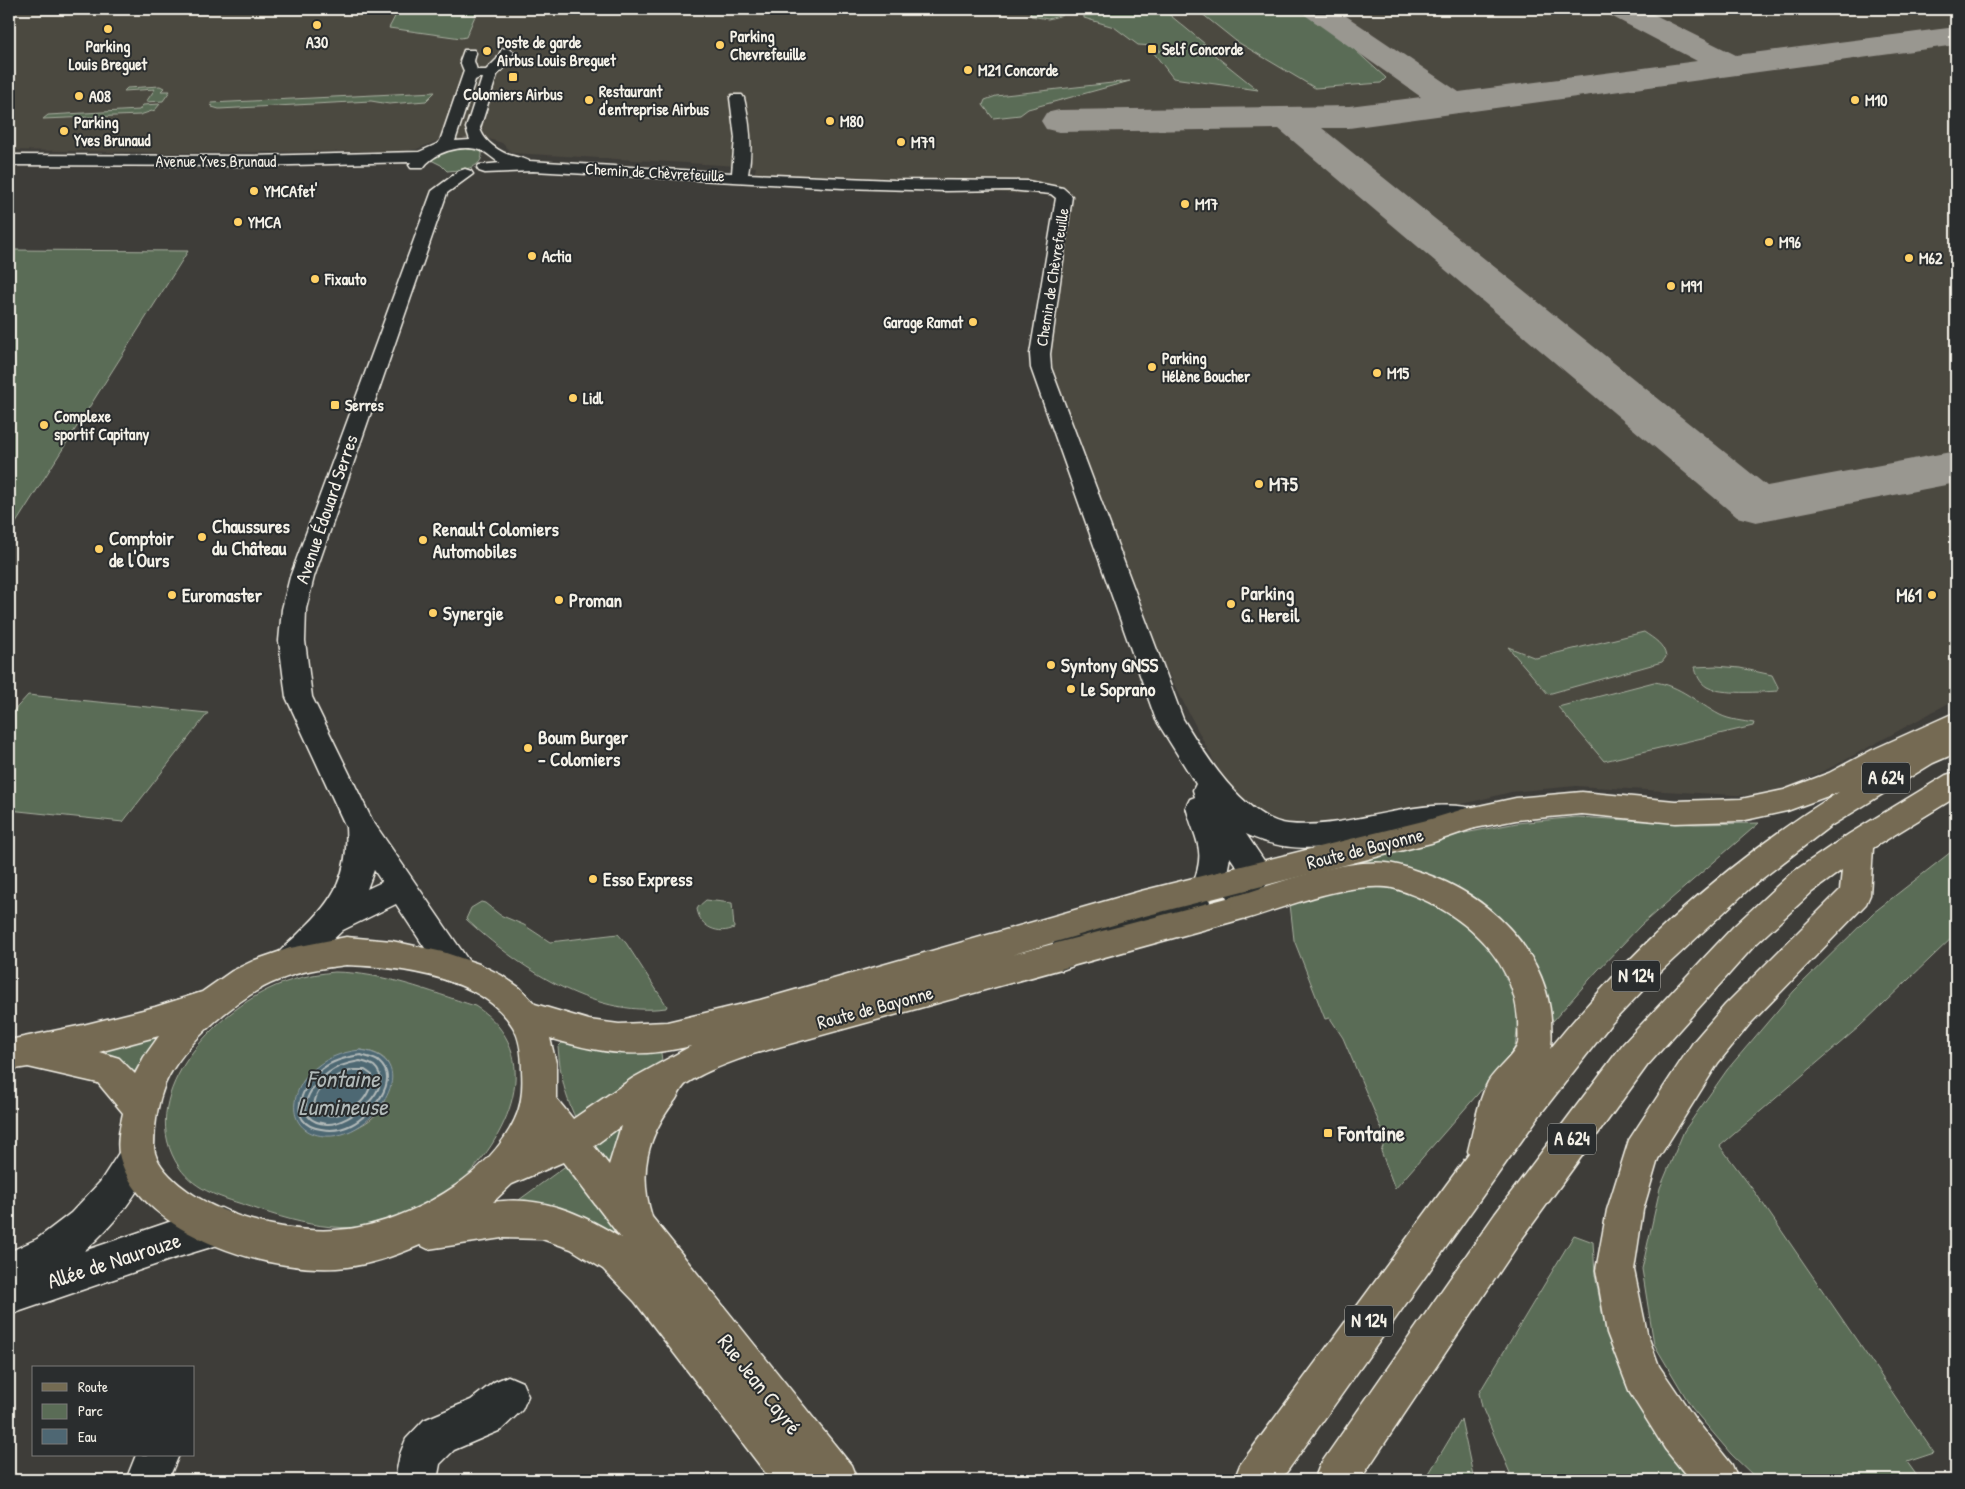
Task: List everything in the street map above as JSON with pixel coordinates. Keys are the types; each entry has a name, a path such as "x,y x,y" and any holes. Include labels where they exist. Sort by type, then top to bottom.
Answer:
{"main road":[{"name":"Route de Bayonne","path":"523,1015 589,1035 643,1040 668,1036 760,1015 1122,909 1431,831 1470,818 1516,809 1582,803 1675,812 1741,810 1787,800 1839,781 1882,757 1956,722"},
{"name":"A 624","path":"1819,819 1923,756 1956,742"},
{"name":"A 624","path":"1335,1480 1508,1227 1635,1055 1744,936 1801,883 1859,842 1956,783"},
{"name":"N 124","path":"1255,1480 1483,1163 1530,1100 1598,1015 1650,961 1739,879 1819,819"},
{"path":"1717,1480 1680,1434 1644,1380 1627,1333 1615,1270 1625,1210 1642,1152 1706,1052 1737,1015 1855,895 1859,842"},
{"path":"1062,956 1337,881 1373,875 1387,875 1430,888 1447,896 1489,927 1510,951 1524,974 1536,1020 1534,1048 1500,1094 1483,1163"},
{"path":"338,952 376,952 457,970 484,982 505,997 523,1015 532,1034 540,1070 539,1104 529,1128 514,1155 501,1171 454,1208 433,1220 401,1234 375,1242 345,1248 309,1247 273,1243 221,1227 183,1210 167,1198 149,1178 137,1156 141,1108 146,1088 162,1057 190,1024 209,1004 234,985 264,970 289,961 338,952"},
{"name":"Route de Bayonne","path":"501,1171 570,1142 645,1089 678,1070 718,1051 752,1039 1062,956"},
{"path":"18,1053 88,1040 147,1026 209,1004"},
{"path":"18,1053 107,1069 141,1108"},
{"path":"678,1070 654,1097 644,1116 627,1163 624,1184 627,1203 637,1227 679,1304"},
{"path":"539,1104 637,1227"},
{"path":"401,1234 502,1219 542,1220 582,1235 616,1256 649,1288 679,1304"},
{"name":"Rue Jean Cayré","path":"679,1304 788,1473"},
{"name":"Rue Jean Cayré","path":"679,1304 836,1480"}],"street":[{"path":"469,66 506,55 492,72 473,128 475,137 496,157 492,163 484,168"},
{"path":"469,66 476,74 492,72"},
{"path":"442,148 447,141 469,66"},
{"path":"736,97 741,115 744,150 739,177"},
{"name":"Chemin de Chèvrefeuille","path":"533,166 506,160 490,150 461,144 442,148 429,173 465,174 484,168 533,166 900,185 1037,186 1053,188 1063,194 1040,354 1041,368 1170,720 1192,757 1214,810 1258,874"},
{"name":"Avenue Yves Brunaud","path":"9,162 224,166 372,163 429,173"},
{"name":"Avenue Édouard Serres","path":"429,173 298,590 294,609 292,641 299,697 361,827 416,910 438,939 457,970"},
{"name":"Chemin de Chèvrefeuille","path":"1192,757 1239,812 1261,828 1272,833 1294,836 1325,835 1424,818 1470,818"},
{"name":"Chemin de Chèvrefeuille","path":"1192,757 1201,814 1216,851 1215,867 1207,887"},
{"name":"Avenue Édouard Serres","path":"289,961 316,938 332,921 350,891 360,866 361,827"},
{"name":"Route de Bayonne","path":"1062,956 1071,940 1226,894 1248,885 1258,874"},
{"name":"Avenue Édouard Serres","path":"332,921 355,908 402,887"},
{"name":"Allée de Naurouze","path":"9,1271 55,1250 76,1234 100,1212 122,1184 137,1156"},
{"name":"Allée de Naurouze","path":"9,1296 175,1239 221,1227"},
{"path":"416,1480 422,1454 439,1436 486,1415 508,1396"},
{"path":"147,1480 158,1456"}],"shaded area":[{"path":"9,9 1956,9 1956,699 1838,764 1769,797 1576,786 1511,792 1463,804 1356,824 1277,827 1253,816 1224,781 1111,562 1043,375 1064,196 753,180 756,167 512,153 502,143 483,137 437,141 417,149 404,151 167,153 9,150"}],"green space":[{"path":"399,9 478,9 466,37 461,38 389,28"},
{"path":"1038,9 1054,9 1061,11 1063,15 1048,19 1031,16 1030,12"},
{"path":"1118,9 1165,11 1205,44 1202,45 1258,90 1173,78 1153,52 1161,51 1154,46 1138,45 1114,27 1084,18 1084,15 1090,12"},
{"path":"1196,9 1299,9 1344,40 1386,78 1381,83 1315,88 1236,41"},
{"path":"1130,81 1028,109 1020,115 993,118 983,105 985,100 996,96"},
{"path":"160,86 164,88 161,91 170,91 163,101 146,102 155,89 124,91 127,88"},
{"path":"435,92 426,101 389,104 371,101 219,109 212,107 211,103"},
{"path":"160,104 155,110 140,115 43,119 48,115 139,110 143,105"},
{"path":"465,146 477,148 482,153 479,163 475,166 447,171 441,165 429,159 435,153"},
{"name":"Complexe sportif Capitany","path":"9,250 188,251 9,534"},
{"path":"1644,632 1658,642 1665,652 1666,657 1662,662 1548,694 1508,647 1536,658"},
{"path":"1695,667 1740,668 1772,675 1778,691 1731,692 1713,690 1702,683"},
{"path":"1654,682 1680,691 1720,715 1754,723 1753,726 1604,761 1558,707"},
{"path":"28,695 208,713 123,822 9,810 9,716"},
{"path":"1577,817 1695,824 1759,823 1641,925 1553,1021 1532,969 1387,866 1339,866 1444,837 1517,823"},
{"path":"1956,848 1956,934 1859,1027 1720,1146 1757,1195 1934,1453 1907,1462 1920,1480 1758,1480 1731,1454 1692,1408 1654,1344 1642,1269 1660,1188 1684,1131 1727,1070 1794,991 1873,913"},
{"path":"1364,885 1393,889 1427,900 1465,925 1495,955 1509,985 1519,1016 1515,1047 1497,1072 1395,1189 1381,1151 1386,1139 1343,1038 1330,1018 1325,1019 1294,940 1290,904"},
{"path":"706,900 732,903 734,928 722,931 716,930 702,921 697,909"},
{"path":"481,902 500,915 524,925 550,942 618,934 626,943 667,1006 666,1008 638,1009 611,1005 584,997 557,985 508,954 466,919 471,908"},
{"path":"335,972 389,979 475,1006 498,1025 511,1048 515,1072 513,1097 504,1122 491,1146 474,1168 452,1189 413,1214 390,1222 350,1228 330,1227 291,1220 221,1197 202,1188 186,1176 179,1167 168,1141 166,1114 172,1088 185,1063 203,1040 224,1019 246,1002 277,985 310,976","holes":["360,1050 382,1057 388,1063 389,1072 385,1096 380,1109 374,1117 356,1128 335,1134 316,1134 303,1081 319,1065"]},
{"path":"161,1034 134,1072 119,1060 92,1053"},
{"path":"562,1043 621,1053 658,1051 661,1053 662,1061 578,1123 566,1095 560,1067 558,1047"},
{"path":"626,1120 609,1166 592,1145"},
{"path":"567,1165 615,1227 614,1231 611,1232 571,1211 512,1205"},
{"path":"1574,1235 1593,1242 1595,1275 1605,1327 1624,1377 1653,1429 1694,1480 1513,1480 1482,1407 1479,1393"},
{"path":"1461,1420 1474,1480 1425,1480"}],"water":[{"name":"Fontaine Lumineuse","path":"360,1050 380,1056 390,1068 391,1082 386,1098 375,1113 360,1126 342,1134 324,1136 303,1128 295,1111 295,1102 303,1082 315,1068 327,1060 339,1054"}],"taxiway":[{"path":"1316,9 1452,103"},
{"path":"1620,9 1732,66"},
{"path":"1732,66 1956,36"},
{"path":"1288,118 1349,117 1732,66"},
{"path":"1059,121 1288,118"},
{"path":"1288,118 1756,505 1956,467"}],"place":[{"name":"A30","path":"317,25"},
{"name":"Parking Louis Breguet","path":"108,29"},
{"name":"Parking Chevrefeuille","path":"720,45"},
{"name":"Self Concorde","path":"1152,49"},
{"name":"Poste de garde Airbus Louis Breguet","path":"487,51"},
{"name":"M21 Concorde","path":"968,70"},
{"name":"Colomiers Airbus","path":"513,77"},
{"name":"A08","path":"79,96"},
{"name":"Restaurant d'entreprise Airbus","path":"589,100"},
{"name":"M10","path":"1855,100"},
{"name":"M80","path":"830,121"},
{"name":"Parking Yves Brunaud","path":"64,131"},
{"name":"M79","path":"901,142"},
{"name":"YMCAfet'","path":"254,191"},
{"name":"M17","path":"1185,204"},
{"name":"YMCA","path":"238,222"},
{"name":"M96","path":"1769,242"},
{"name":"Actia","path":"532,256"},
{"name":"M62","path":"1909,258"},
{"name":"Fixauto","path":"315,279"},
{"name":"M91","path":"1671,286"},
{"name":"Garage Ramat","path":"973,322"},
{"name":"Parking Hélène Boucher","path":"1152,367"},
{"name":"M15","path":"1377,373"},
{"name":"Lidl","path":"573,398"},
{"name":"Serres","path":"335,405"},
{"name":"Complexe sportif Capitany","path":"44,425"},
{"name":"M75","path":"1259,484"},
{"name":"Chaussures du Château","path":"202,537"},
{"name":"Renault Colomiers Automobiles","path":"423,540"},
{"name":"Comptoir de l'Ours","path":"99,549"},
{"name":"Euromaster","path":"172,595"},
{"name":"M61","path":"1932,595"},
{"name":"Proman","path":"559,600"},
{"name":"Parking G. Hereil","path":"1231,604"},
{"name":"Synergie","path":"433,613"},
{"name":"Syntony GNSS","path":"1051,665"},
{"name":"Le Soprano","path":"1071,689"},
{"name":"Boum Burger - Colomiers","path":"528,748"},
{"name":"Esso Express","path":"593,879"},
{"name":"Fontaine","path":"1328,1133"}]}
